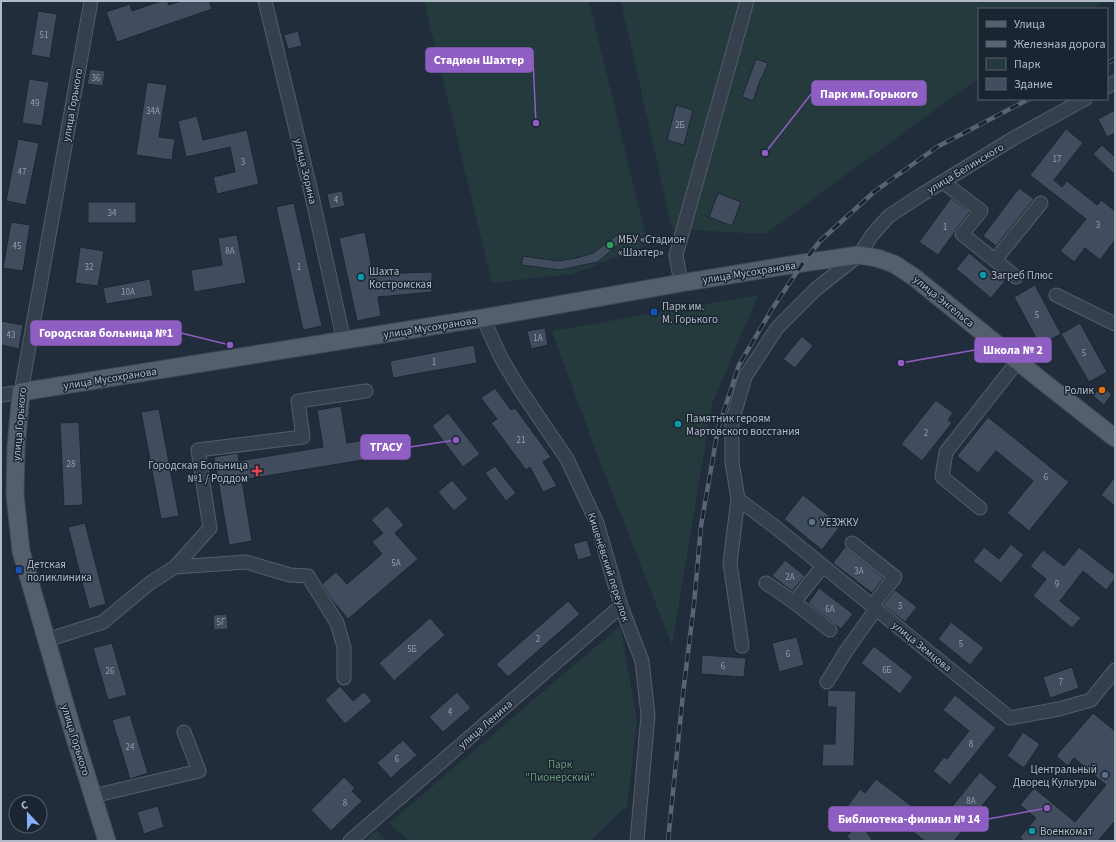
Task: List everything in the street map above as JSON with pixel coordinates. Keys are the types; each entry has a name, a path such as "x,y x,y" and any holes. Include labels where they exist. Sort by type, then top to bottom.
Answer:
{"main road":[{"name":"улица Мусохранова","path":"21,392 344,341 681,283 858,255"},
{"name":"улица Энгельса","path":"858,255 877,258 894,264 914,277 1115,438"},
{"name":"улица Горького","path":"21,392 16,447 15,495 21,551 73,732 107,841"}],"street":[{"name":"улица Горького","path":"21,392 90,1"},
{"name":"улица Зорина","path":"265,1 309,184 344,341"},
{"path":"681,283 676,256 747,1"},
{"name":"улица Белинского","path":"742,646 730,563 738,499 732,462 732,422 745,377 778,328 816,289 858,255 872,235 889,216 1014,138 1083,100"},
{"path":"943,182 981,211 962,234 1016,277"},
{"path":"995,260 1041,203"},
{"path":"1056,295 1115,324"},
{"name":"Кишенёвский переулок","path":"483,318 508,370 567,459 597,523 621,606 642,661 648,715 637,841"},
{"path":"980,508 942,477 946,452 1018,361"},
{"path":"47,640 103,622 150,583 175,567 210,528 198,450 303,437 298,401 366,391"},
{"name":"улица Мусохранова","path":"1,395 21,392"},
{"name":"улица Земцова","path":"738,499 774,526 1010,718 1059,709 1091,700 1115,670"},
{"path":"827,682 895,577 852,543"},
{"path":"175,567 246,562 290,575 308,576 337,623 344,647 344,678"},
{"path":"794,602 823,566"},
{"path":"766,583 794,602 830,630"},
{"name":"улица Ленина","path":"350,841 621,606"},
{"path":"93,796 198,771 184,732"}],"green space":[{"path":"424,1 589,1 648,245 572,274 492,283"},
{"path":"621,1 1104,1 1092,8 978,8 978,79 765,234 672,229"},
{"path":"758,295 712,404 672,645 594,446 552,331"},
{"name":"Парк \"Пионерский\"","path":"620,626 637,721 627,806 590,841 409,841 389,823"},
{"path":"377,830 387,841 364,841"}],"building":[{"path":"161,1 167,1 169,5 181,1 209,1 212,9 117,42 106,12 130,4 132,11"},
{"path":"38,11 57,14 50,58 31,55"},
{"path":"298,31 302,46 288,49 284,35"},
{"path":"756,59 768,63 753,101 742,97"},
{"path":"90,69 105,71 103,86 87,84"},
{"path":"29,79 49,82 42,126 22,123"},
{"path":"147,82 167,85 159,137 175,139 172,160 136,155"},
{"path":"676,105 693,110 684,145 667,140"},
{"path":"1115,110 1115,133 1107,137 1098,119"},
{"path":"197,116 203,140 247,130 259,184 217,194 213,177 235,172 230,147 186,157 178,121"},
{"path":"1066,129 1083,143 1054,180 1062,187 1067,181 1097,205 1101,200 1115,211 1115,240 1100,260 1085,248 1074,262 1060,251 1086,219 1030,175"},
{"path":"18,139 39,143 26,205 6,201"},
{"path":"1102,145 1115,157 1115,175 1093,154"},
{"path":"1019,188 1034,199 996,246 983,236"},
{"path":"342,191 345,206 330,209 327,194"},
{"path":"718,193 741,202 732,226 709,217"},
{"path":"951,198 970,212 938,255 919,242"},
{"path":"88,202 136,202 136,223 88,223"},
{"path":"294,203 322,326 303,330 276,207"},
{"path":"11,222 30,225 23,271 3,268"},
{"name":"Шахта Костромская","path":"365,232 373,274 432,272 432,292 378,297 381,316 357,321 339,238"},
{"name":"МБУ «Стадион «Шахтер»","path":"621,232 626,238 598,262 560,270 521,265 523,256 558,261 593,253"},
{"path":"237,235 246,283 194,292 191,270 222,265 218,238"},
{"path":"80,247 104,251 98,286 75,283"},
{"name":"Загреб Плюс","path":"969,253 992,272 994,269 1006,280 991,298 956,269"},
{"path":"150,279 153,296 106,304 103,288"},
{"path":"1035,285 1061,334 1040,345 1014,297"},
{"path":"1,321 23,325 19,349 1,345"},
{"path":"1080,323 1107,372 1089,382 1061,334"},
{"path":"545,328 548,345 531,349 527,331"},
{"path":"802,336 813,346 795,368 783,359"},
{"path":"474,345 477,363 393,378 390,361"},
{"path":"1101,386 1112,394 1104,405 1093,396"},
{"path":"495,388 511,410 515,408 551,457 543,462 557,486 543,492 530,467 526,470 491,423 497,419 481,398"},
{"path":"936,400 953,413 948,420 952,423 922,461 901,444"},
{"name":"Городская Больница №1 / Роддом","path":"341,406 347,443 402,434 405,453 242,480 252,541 229,545 214,457 238,453 239,461 323,447 317,410"},
{"path":"159,409 179,516 161,519 141,412"},
{"path":"448,413 480,454 463,467 432,426"},
{"path":"988,417 1069,482 1029,531 1007,513 1033,481 996,451 978,473 957,456"},
{"path":"79,422 83,505 64,506 60,423"},
{"path":"495,466 516,493 506,501 485,473"},
{"path":"1115,477 1115,506 1101,495"},
{"path":"452,480 468,499 454,511 438,492"},
{"name":"УЕЗЖКУ","path":"803,495 841,525 822,550 784,519"},
{"path":"387,506 404,525 395,533 418,559 348,619 332,600 322,584 336,572 347,584 382,554 372,542 383,533 371,520"},
{"path":"85,523 106,604 89,609 68,527"},
{"path":"587,540 592,556 578,560 573,544"},
{"path":"1011,544 1024,555 1001,583 973,561 984,547 999,559"},
{"path":"845,547 884,578 872,593 833,563"},
{"path":"1079,547 1115,575 1115,579 1106,590 1083,571 1060,601 1081,618 1072,628 1033,596 1046,579 1030,566 1043,550 1064,566"},
{"path":"785,560 805,576 792,591 772,576"},
{"path":"819,588 853,614 841,629 808,603"},
{"path":"895,590 917,607 905,622 883,605"},
{"path":"568,601 580,614 508,677 496,664"},
{"path":"227,614 228,629 214,630 213,615"},
{"path":"430,618 445,635 394,681 379,663"},
{"path":"951,622 984,648 970,665 938,639"},
{"path":"797,637 804,665 779,672 772,643"},
{"path":"112,643 127,695 108,700 93,648"},
{"path":"874,646 913,677 900,694 861,663"},
{"path":"702,655 746,658 744,677 701,674"},
{"path":"1072,667 1079,688 1050,698 1043,677"},
{"path":"340,686 353,701 364,692 372,701 345,724 325,700"},
{"path":"828,690 856,691 854,766 822,766 823,744 835,744 836,707 827,707"},
{"path":"457,692 471,708 443,732 429,717"},
{"path":"955,695 996,728 950,785 933,771 944,757 947,759 969,731 943,710"},
{"name":"Центральный Дворец Культуры","path":"1093,713 1115,731 1115,821 1098,841 1024,841 1020,837 1036,818 1020,805 1034,788 1075,822 1106,785 1074,758 1068,766 1056,756"},
{"path":"130,715 148,773 130,779 112,720"},
{"path":"1023,732 1040,744 1024,768 1007,756"},
{"path":"403,740 417,755 391,778 377,763"},
{"path":"980,772 997,787 954,841 925,841 882,808 865,830 873,841 851,841 847,836 852,831 837,820 860,789 865,793 876,779 937,825"},
{"path":"344,777 355,788 352,791 362,801 331,831 311,810"},
{"path":"158,806 164,827 144,834 137,812"}],"railway":[{"path":"1108,62 1115,59"},
{"path":"668,841 701,526 718,429 739,365 772,309 803,263 820,241 874,192 937,147 1027,100"}],"place":[{"name":"Стадион Шахтер","path":"536,123"},
{"name":"Парк им.Горького","path":"765,153"},
{"name":"МБУ «Стадион «Шахтер»","path":"610,245"},
{"name":"Загреб Плюс","path":"983,275"},
{"name":"Шахта Костромская","path":"361,277"},
{"name":"Парк им. М. Горького","path":"654,312"},
{"name":"Городская больница №1","path":"230,345"},
{"name":"Школа № 2","path":"901,363"},
{"name":"Ролик","path":"1102,390"},
{"name":"Памятник героям Мартовского восстания","path":"678,424"},
{"name":"ТГАСУ","path":"456,440"},
{"name":"Городская Больница №1 / Роддом","path":"257,471"},
{"name":"УЕЗЖКУ","path":"812,522"},
{"name":"Детская поликлиника","path":"19,570"},
{"name":"Центральный Дворец Культуры","path":"1105,775"},
{"name":"Библиотека-филиал № 14","path":"1047,808"},
{"name":"Военкомат","path":"1032,831"}]}
